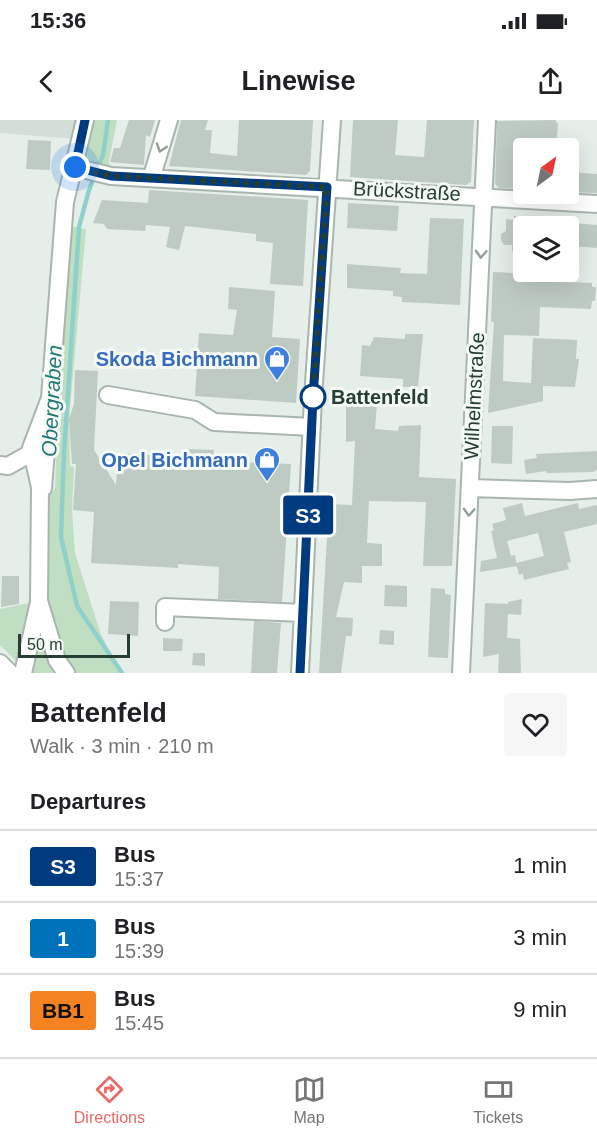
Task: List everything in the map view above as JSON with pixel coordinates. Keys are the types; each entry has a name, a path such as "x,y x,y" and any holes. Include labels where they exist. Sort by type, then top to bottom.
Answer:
{"street":[{"path":"40,503 45,477 61,236 65,202 85,120"},
{"path":"152,176 170,120"},
{"path":"300,673 312,427 332,120"},
{"name":"Wilhelmstraße","path":"461,673 487,120"},
{"name":"Brückstraße","path":"75,167 111,176 152,176 597,204"},
{"path":"108,395 195,410 214,422 312,427"},
{"path":"23,673 39,601 40,487 31,453 32,441 50,398"},
{"path":"0,465 8,466 31,453"},
{"path":"470,488 570,491 597,489"},
{"path":"39,601 57,660 66,673"},
{"path":"165,622 165,607 303,613"},
{"path":"0,663 10,673"}],"shaded area":[{"path":"0,120 78,120 76,139 0,133"}],"green space":[{"path":"85,120 117,120 109,161 111,176 75,167"},
{"path":"63,225 86,229 69,419 70,466 74,467 72,510 75,553 100,632 120,673 28,673 0,645 0,609 39,601 40,503 55,489 58,409 51,398"}],"building":[{"path":"129,120 155,120 150,137 146,135 144,165 110,162 114,148 120,148"},
{"path":"181,120 208,120 205,130 212,130 210,153 237,156 239,120 313,120 310,171 306,175 169,166"},
{"path":"353,120 398,120 395,155 424,157 427,120 474,120 471,182 466,185 350,177"},
{"path":"555,120 558,124 557,138 513,138 513,189 499,188 495,184 497,121"},
{"path":"28,140 51,141 50,170 26,169"},
{"path":"579,173 597,174 597,193 579,192"},
{"path":"149,190 308,200 303,286 270,284 273,243 256,241 256,234 185,226 179,250 166,247 170,227 146,225 145,231 107,229 104,224 93,223 102,200 148,203"},
{"path":"348,203 399,206 397,231 347,228"},
{"path":"430,218 464,219 460,305 402,302 402,297 393,296 393,291 347,288 347,264 401,268 400,273 427,274"},
{"path":"506,219 513,220 513,251 512,245 504,245 501,240 501,234 506,231"},
{"path":"579,224 597,225 597,248 579,247"},
{"path":"493,272 513,273 513,282 592,283 592,287 596,287 595,301 592,301 591,309 540,307 539,336 504,335 503,381 515,382 531,383 533,338 577,340 576,359 579,359 575,387 543,386 543,401 488,413 494,322 491,322"},
{"path":"229,287 275,291 272,337 300,339 296,403 195,396 199,333 233,335 237,310 228,309"},
{"path":"405,334 423,334 418,387 403,387 403,379 360,376 362,345 370,346 374,337 405,339"},
{"path":"75,370 98,371 94,450 116,485 118,453 154,455 153,468 185,470 188,449 214,450 213,461 291,464 282,602 218,599 219,567 178,564 178,568 91,563 94,512 73,510 76,464 72,464 69,419 74,404"},
{"path":"346,402 377,404 375,429 398,431 399,426 421,425 419,477 456,479 452,566 423,566 426,502 369,501 367,543 382,544 382,566 362,566 362,583 344,582 336,617 353,618 352,636 346,636 341,673 319,673 329,504 352,505 355,441 346,442"},
{"path":"492,426 513,426 512,464 491,463"},
{"path":"597,451 597,470 593,472 547,473 546,471 526,474 524,460 537,458 536,454"},
{"path":"522,503 525,516 578,503 579,509 597,505 597,524 564,532 571,562 567,563 569,569 524,580 523,574 519,575 517,566 480,572 481,561 497,558 491,531 494,530 492,524 506,520 503,508","holes":["538,533 544,556 516,563 515,555 511,556 507,541"]},
{"path":"2,576 19,576 19,604 1,607"},
{"path":"385,585 407,586 407,607 384,606"},
{"path":"431,588 445,589 445,594 451,595 448,658 428,657"},
{"path":"522,599 521,615 508,614 507,638 520,639 521,673 498,673 499,654 483,657 485,603 508,604 508,602"},
{"path":"110,601 139,602 138,636 108,634"},
{"path":"254,621 281,623 277,673 251,673"},
{"path":"380,630 394,631 394,645 379,644"},
{"path":"163,638 183,639 182,651 163,651"},
{"path":"193,653 205,653 205,666 192,665"}],"waterway":[{"name":"Obergraben","path":"108,120 103,155 89,190 79,227 64,453 61,537 77,606 122,673"}],"bus line":[{"name":"S3","path":"85,120 75,167 111,176 152,176 327,187 313,398 300,673"}],"place":[{"name":"Skoda Bichmann","path":"277,382"},
{"name":"Battenfeld","path":"313,397"},
{"name":"Opel Bichmann","path":"267,483"}],"route":[{"path":"75,167 111,176 152,176 327,187 313,397"}]}
